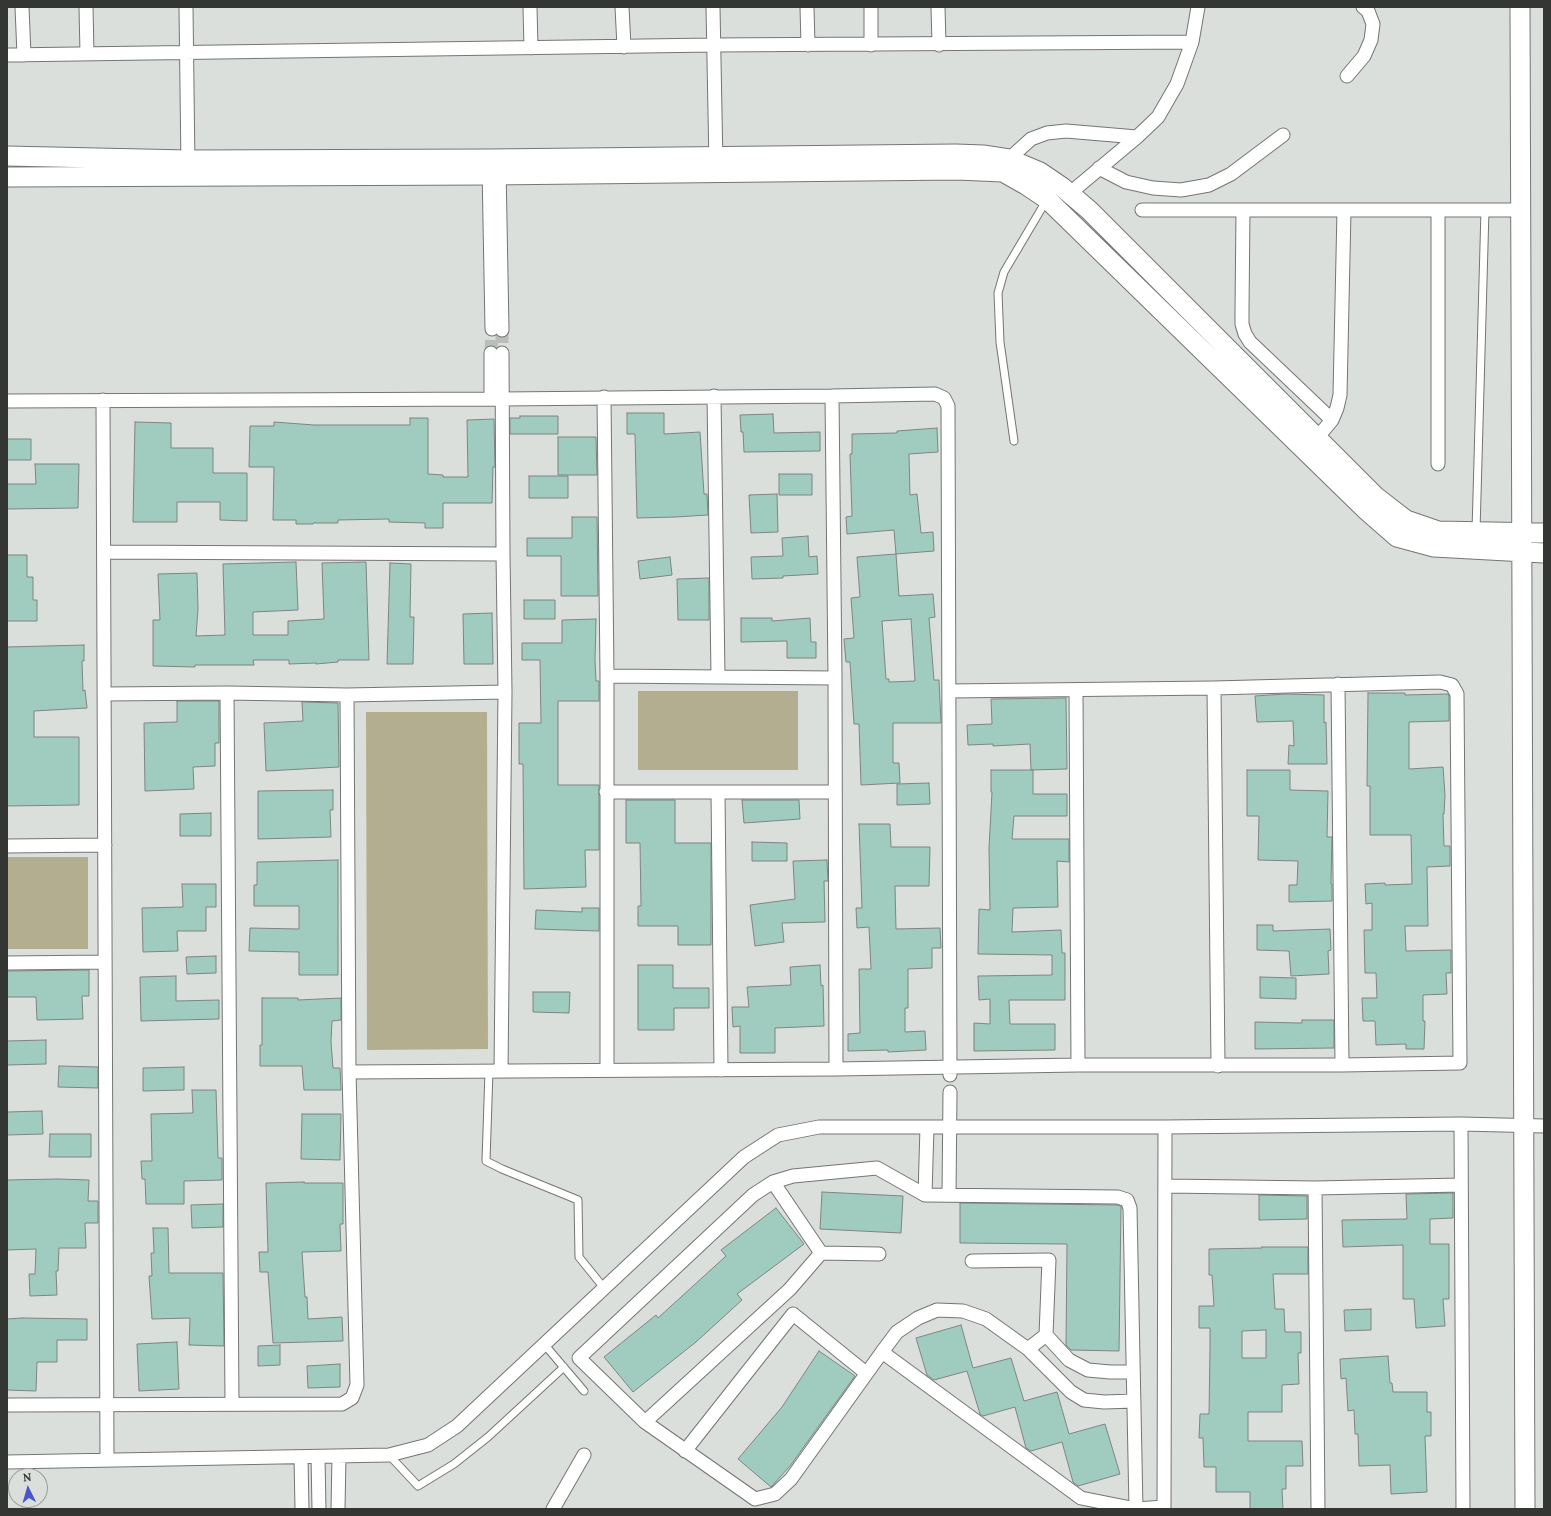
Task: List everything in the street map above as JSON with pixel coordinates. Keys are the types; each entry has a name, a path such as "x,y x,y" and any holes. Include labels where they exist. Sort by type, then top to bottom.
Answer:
{"street":[{"path":"22,7 24,55"},
{"path":"86,7 87,54"},
{"path":"186,7 188,168"},
{"path":"530,7 531,48"},
{"path":"622,7 624,46"},
{"path":"713,7 716,164"},
{"path":"807,7 808,45"},
{"path":"871,7 871,45"},
{"path":"938,7 938,44"},
{"path":"1347,76 1364,56 1371,40 1373,24 1368,11 1363,7"},
{"path":"1520,7 1525,1509"},
{"path":"1069,194 1137,137 1158,117 1176,84 1192,42 1200,8"},
{"path":"7,55 714,45 1192,42"},
{"path":"1006,166 1031,139 1047,133 1066,131 1137,137"},
{"path":"1099,168 1126,182 1153,188 1181,190 1209,185 1231,174 1283,135"},
{"path":"7,177 188,168 494,167 716,164 956,154 1006,166 1040,172 1062,186 1069,194 1090,210 1374,496 1406,520 1438,531 1544,533"},
{"path":"7,156 188,168"},
{"path":"1006,166 1026,184 1047,199 1365,509 1397,538 1434,547 1544,553"},
{"path":"494,167 497,330"},
{"path":"1142,210 1521,210"},
{"path":"1243,210 1242,324 1245,334 1250,342 1332,420"},
{"path":"1317,438 1332,420 1340,395 1344,210"},
{"path":"1438,210 1438,464"},
{"path":"495,1071 505,692 502,554 496,399 496,353"},
{"path":"7,401 496,399 935,394 944,398 948,406 950,1070"},
{"path":"714,396 718,676"},
{"path":"832,396 835,678 834,792 836,1069"},
{"path":"604,397 607,676 606,1070"},
{"path":"103,400 107,1460"},
{"path":"104,552 502,554"},
{"path":"607,676 835,678"},
{"path":"349,1072 836,1069 950,1070 1078,1065 1342,1066 1460,1063 1457,694 1452,685 1440,682 1214,688 949,691"},
{"path":"1338,684 1342,1066"},
{"path":"1214,688 1218,1066"},
{"path":"1076,690 1078,1065"},
{"path":"104,694 227,693 347,695 505,692"},
{"path":"227,693 232,1404"},
{"path":"7,1405 342,1404 352,1398 357,1385 349,1072 347,695"},
{"path":"606,792 834,792"},
{"path":"718,792 721,1070"},
{"path":"7,846 105,845"},
{"path":"7,963 105,962"},
{"path":"949,1195 950,1092"},
{"path":"1461,1124 1463,1509"},
{"path":"7,1462 389,1455 428,1445 457,1426 744,1157 778,1136 819,1127 1165,1127 1461,1124 1524,1127 1544,1126"},
{"path":"925,1195 927,1127"},
{"path":"882,1352 1081,1498 1136,1509 1164,1508 1165,1127"},
{"path":"1134,1401 1104,1402 1084,1400 1071,1392 1028,1349 986,1319 963,1311 937,1310 918,1318 897,1332 866,1372 790,1480 775,1494 755,1499 645,1422 579,1358 753,1195 774,1182 793,1176 877,1168 925,1195 1118,1197 1127,1200 1130,1208 1133,1372 1134,1401 1136,1509"},
{"path":"774,1182 821,1252"},
{"path":"1166,1186 1315,1188 1461,1185"},
{"path":"1315,1188 1318,1509"},
{"path":"821,1252 879,1254"},
{"path":"645,1422 779,1299 821,1252"},
{"path":"972,1261 1049,1260 1046,1335 1069,1360 1088,1370 1133,1372"},
{"path":"685,1451 793,1314 866,1372"},
{"path":"1028,1349 1046,1335"},
{"path":"552,1509 584,1455"},
{"path":"338,1509 339,1456"},
{"path":"301,1457 302,1509"},
{"path":"318,1457 319,1509"}],"lane":[{"path":"1014,441 1000,342 998,293 1004,272 1047,199"},
{"path":"1476,532 1485,210"},
{"path":"495,1071 486,1161 578,1200 579,1257 604,1288"},
{"path":"544,1344 584,1391"},
{"path":"389,1455 418,1486 454,1464 488,1437 564,1367"}],"shaded area":[{"path":"638,691 798,691 798,770 638,770"},
{"path":"366,712 487,712 488,1049 367,1050"},
{"path":"7,857 88,857 88,949 7,949"}],"building":[{"path":"627,413 664,413 664,434 700,432 704,494 707,494 708,515 637,518 635,434 627,434"},
{"path":"773,414 774,433 820,432 820,451 744,452 740,415"},
{"path":"520,416 558,416 558,434 510,434 510,418 520,418"},
{"path":"410,418 428,418 428,474 443,475 443,477 468,477 467,420 494,419 495,467 493,467 492,503 443,503 443,528 425,528 425,523 389,522 389,519 338,520 338,523 313,524 296,524 296,520 273,520 274,467 249,467 250,426 274,426 274,422 314,425 410,425"},
{"path":"135,422 171,423 171,448 213,448 213,473 247,473 247,521 220,520 220,502 177,502 177,522 133,522"},
{"path":"937,428 938,452 909,454 910,495 917,494 921,533 933,532 934,551 896,554 894,530 847,534 846,517 852,516 850,454 852,454 852,434 897,433 897,431"},
{"path":"558,437 596,437 597,475 558,475"},
{"path":"7,439 31,439 31,460 7,460"},
{"path":"35,464 79,464 78,508 7,509 7,484 36,484"},
{"path":"779,474 812,474 812,495 779,495"},
{"path":"529,476 568,476 568,498 529,498"},
{"path":"777,494 778,532 751,533 749,495"},
{"path":"572,517 597,517 598,596 561,596 561,556 527,556 527,538 572,538"},
{"path":"808,536 809,557 817,556 818,574 783,576 783,578 752,579 751,557 783,556 782,538"},
{"path":"896,554 899,596 933,594 935,617 929,618 934,680 939,680 941,723 893,723 893,763 899,763 900,783 861,785 859,724 854,724 850,662 846,662 844,639 854,638 851,598 860,597 857,557","holes":["911,619 915,681 889,682 889,679 886,679 882,621"]},
{"path":"7,555 27,555 27,577 33,577 33,600 37,600 37,621 7,621"},
{"path":"670,557 672,575 640,579 638,561"},
{"path":"296,562 298,610 253,612 253,635 288,635 288,621 324,619 322,563 366,562 369,660 338,660 338,662 316,664 289,664 289,660 253,660 254,665 195,665 195,667 153,666 153,620 160,620 158,574 197,573 198,609 196,636 225,635 223,564"},
{"path":"390,563 411,564 410,617 414,617 413,664 387,664"},
{"path":"709,578 709,620 678,620 677,579"},
{"path":"524,600 555,600 555,619 524,619"},
{"path":"492,613 493,664 464,664 463,614"},
{"path":"741,618 772,618 772,621 810,618 811,642 816,642 816,658 787,658 787,641 741,642"},
{"path":"596,619 595,660 596,681 599,681 599,701 558,701 558,785 599,785 599,850 585,850 586,887 524,889 523,764 519,764 519,723 541,723 540,660 522,660 522,643 562,643 562,620"},
{"path":"84,645 84,661 82,661 83,691 85,690 87,708 34,711 34,737 79,737 79,805 7,806 7,647"},
{"path":"1368,693 1405,693 1405,695 1448,694 1449,696 1449,721 1409,722 1409,769 1443,767 1445,795 1443,814 1444,846 1450,846 1450,866 1427,867 1428,926 1405,926 1406,951 1451,950 1451,973 1446,973 1447,994 1423,995 1423,1021 1425,1021 1424,1049 1406,1049 1406,1044 1376,1045 1375,1021 1363,1021 1362,998 1377,998 1376,973 1365,973 1364,930 1372,930 1372,903 1366,904 1365,884 1412,884 1411,835 1370,835 1370,786 1367,786"},
{"path":"1285,694 1324,695 1324,723 1326,722 1327,764 1288,764 1289,745 1294,746 1293,721 1257,722 1255,696"},
{"path":"1066,698 1067,769 1031,770 1030,744 993,746 993,744 968,745 967,725 992,724 991,699"},
{"path":"177,701 219,701 219,743 215,743 215,766 193,767 194,789 145,791 144,723 177,722"},
{"path":"302,702 338,703 339,767 266,771 264,723 303,721"},
{"path":"991,770 1033,770 1033,794 1067,794 1067,816 1014,816 1012,839 1069,839 1069,862 1057,861 1058,907 1013,908 1012,932 1061,930 1062,953 1065,953 1065,1000 1009,1000 1010,1024 1055,1024 1055,1050 974,1051 974,1023 990,1024 990,999 979,1000 978,976 1052,975 1052,955 978,954 979,909 990,910 989,848 992,792"},
{"path":"1247,770 1290,770 1290,790 1328,791 1327,837 1332,837 1332,901 1289,902 1289,885 1297,885 1298,861 1258,860 1259,816 1247,816"},
{"path":"929,783 930,804 897,805 897,784"},
{"path":"333,790 333,810 330,810 331,837 258,839 258,791"},
{"path":"626,800 675,800 675,843 711,843 711,945 678,945 678,926 638,926 638,906 641,906 640,843 626,843"},
{"path":"742,800 799,800 800,819 744,823"},
{"path":"211,813 211,836 180,836 180,814"},
{"path":"859,824 890,824 891,847 930,847 929,886 895,886 896,929 940,928 941,948 932,948 932,968 908,969 908,1008 905,1008 905,1032 925,1031 926,1050 888,1052 888,1050 848,1051 848,1034 860,1033 859,969 871,969 869,927 857,928 856,908 862,908"},
{"path":"752,842 787,843 787,861 752,861"},
{"path":"338,860 338,975 299,975 299,952 249,951 250,928 299,929 299,906 254,906 254,885 257,885 257,862"},
{"path":"827,860 828,881 824,881 825,922 782,923 784,942 755,946 750,905 795,899 793,861"},
{"path":"182,884 216,884 216,907 206,907 206,931 177,931 178,951 143,952 142,908 183,907"},
{"path":"582,908 599,908 599,931 535,929 536,910 582,912"},
{"path":"1257,925 1273,925 1273,931 1330,929 1331,950 1328,951 1329,974 1291,976 1289,951 1257,950"},
{"path":"216,956 216,973 187,974 186,957"},
{"path":"638,965 673,965 673,988 709,988 709,1008 674,1008 674,1030 638,1030"},
{"path":"820,965 821,986 823,985 824,1026 775,1028 775,1053 740,1053 740,1026 733,1027 732,1007 749,1007 747,987 791,985 790,967"},
{"path":"89,970 89,996 82,996 83,1019 37,1020 36,997 7,997 7,971"},
{"path":"176,976 176,1001 219,1000 219,1019 141,1021 140,977"},
{"path":"1260,977 1296,978 1296,999 1260,998"},
{"path":"533,992 570,992 569,1013 533,1012"},
{"path":"262,998 298,998 298,1000 341,998 341,1020 332,1021 331,1042 333,1068 340,1068 341,1090 304,1090 302,1066 260,1066 260,1045 262,1045"},
{"path":"1302,1020 1334,1020 1334,1048 1255,1049 1255,1022 1302,1023"},
{"path":"46,1040 46,1064 7,1065 7,1041"},
{"path":"59,1066 98,1067 98,1088 58,1087"},
{"path":"184,1067 184,1090 143,1091 143,1068"},
{"path":"192,1090 216,1090 218,1158 222,1158 222,1180 184,1181 184,1204 146,1204 145,1179 142,1179 141,1161 152,1161 151,1114 193,1113"},
{"path":"42,1111 43,1134 7,1135 7,1112"},
{"path":"302,1114 341,1114 340,1160 301,1159"},
{"path":"50,1134 91,1134 91,1157 49,1157"},
{"path":"7,1180 89,1180 88,1201 98,1201 98,1223 85,1223 86,1248 59,1248 58,1271 56,1271 57,1295 30,1296 29,1274 35,1274 36,1249 7,1250"},
{"path":"266,1183 343,1183 343,1224 340,1224 341,1251 302,1252 308,1319 342,1317 343,1341 273,1343 268,1272 260,1272 259,1252 268,1252"},
{"path":"822,1192 903,1196 901,1233 820,1229"},
{"path":"1453,1193 1453,1218 1430,1219 1430,1244 1449,1244 1449,1299 1443,1299 1445,1326 1416,1328 1414,1299 1403,1299 1403,1245 1343,1247 1342,1220 1407,1219 1406,1194"},
{"path":"1259,1195 1307,1196 1307,1219 1259,1220"},
{"path":"960,1203 1121,1206 1119,1351 1071,1350 1066,1345 1067,1244 960,1243"},
{"path":"223,1204 223,1227 192,1228 191,1205"},
{"path":"776,1208 804,1244 737,1294 742,1300 696,1342 633,1392 604,1357 656,1315 658,1318 726,1256 721,1250"},
{"path":"153,1228 168,1228 169,1273 223,1273 224,1346 189,1345 190,1318 152,1319 149,1276 152,1276 151,1253 154,1253"},
{"path":"1308,1247 1308,1274 1273,1274 1275,1309 1284,1309 1285,1332 1301,1332 1301,1353 1298,1353 1299,1384 1282,1385 1282,1412 1248,1412 1248,1441 1302,1441 1303,1466 1286,1466 1286,1489 1282,1489 1283,1509 1250,1509 1250,1492 1216,1492 1216,1467 1204,1467 1203,1438 1199,1438 1200,1414 1209,1414 1210,1328 1199,1328 1199,1306 1214,1306 1212,1275 1209,1275 1209,1249","holes":["1266,1330 1266,1358 1242,1358 1242,1331"]},
{"path":"1371,1309 1371,1330 1345,1331 1344,1310"},
{"path":"7,1319 87,1319 87,1340 57,1340 57,1362 37,1362 36,1391 7,1390"},
{"path":"961,1325 973,1368 1011,1358 1024,1401 1057,1392 1069,1434 1105,1424 1120,1474 1078,1486 1073,1482 1062,1442 1031,1451 1026,1448 1015,1407 983,1416 980,1414 967,1371 934,1380 927,1375 916,1338"},
{"path":"177,1342 179,1389 139,1391 137,1344"},
{"path":"280,1345 280,1365 258,1366 258,1346"},
{"path":"819,1351 855,1376 790,1466 771,1487 738,1459 782,1407"},
{"path":"1388,1356 1390,1383 1392,1383 1393,1392 1427,1392 1427,1412 1431,1412 1431,1436 1425,1436 1427,1492 1391,1494 1390,1465 1359,1466 1358,1434 1355,1434 1354,1410 1348,1411 1346,1378 1341,1379 1340,1359"},
{"path":"340,1364 340,1387 308,1388 307,1366"}],"tunnel":[{"path":"491,353 492,329"},
{"path":"502,330 502,353"}]}
